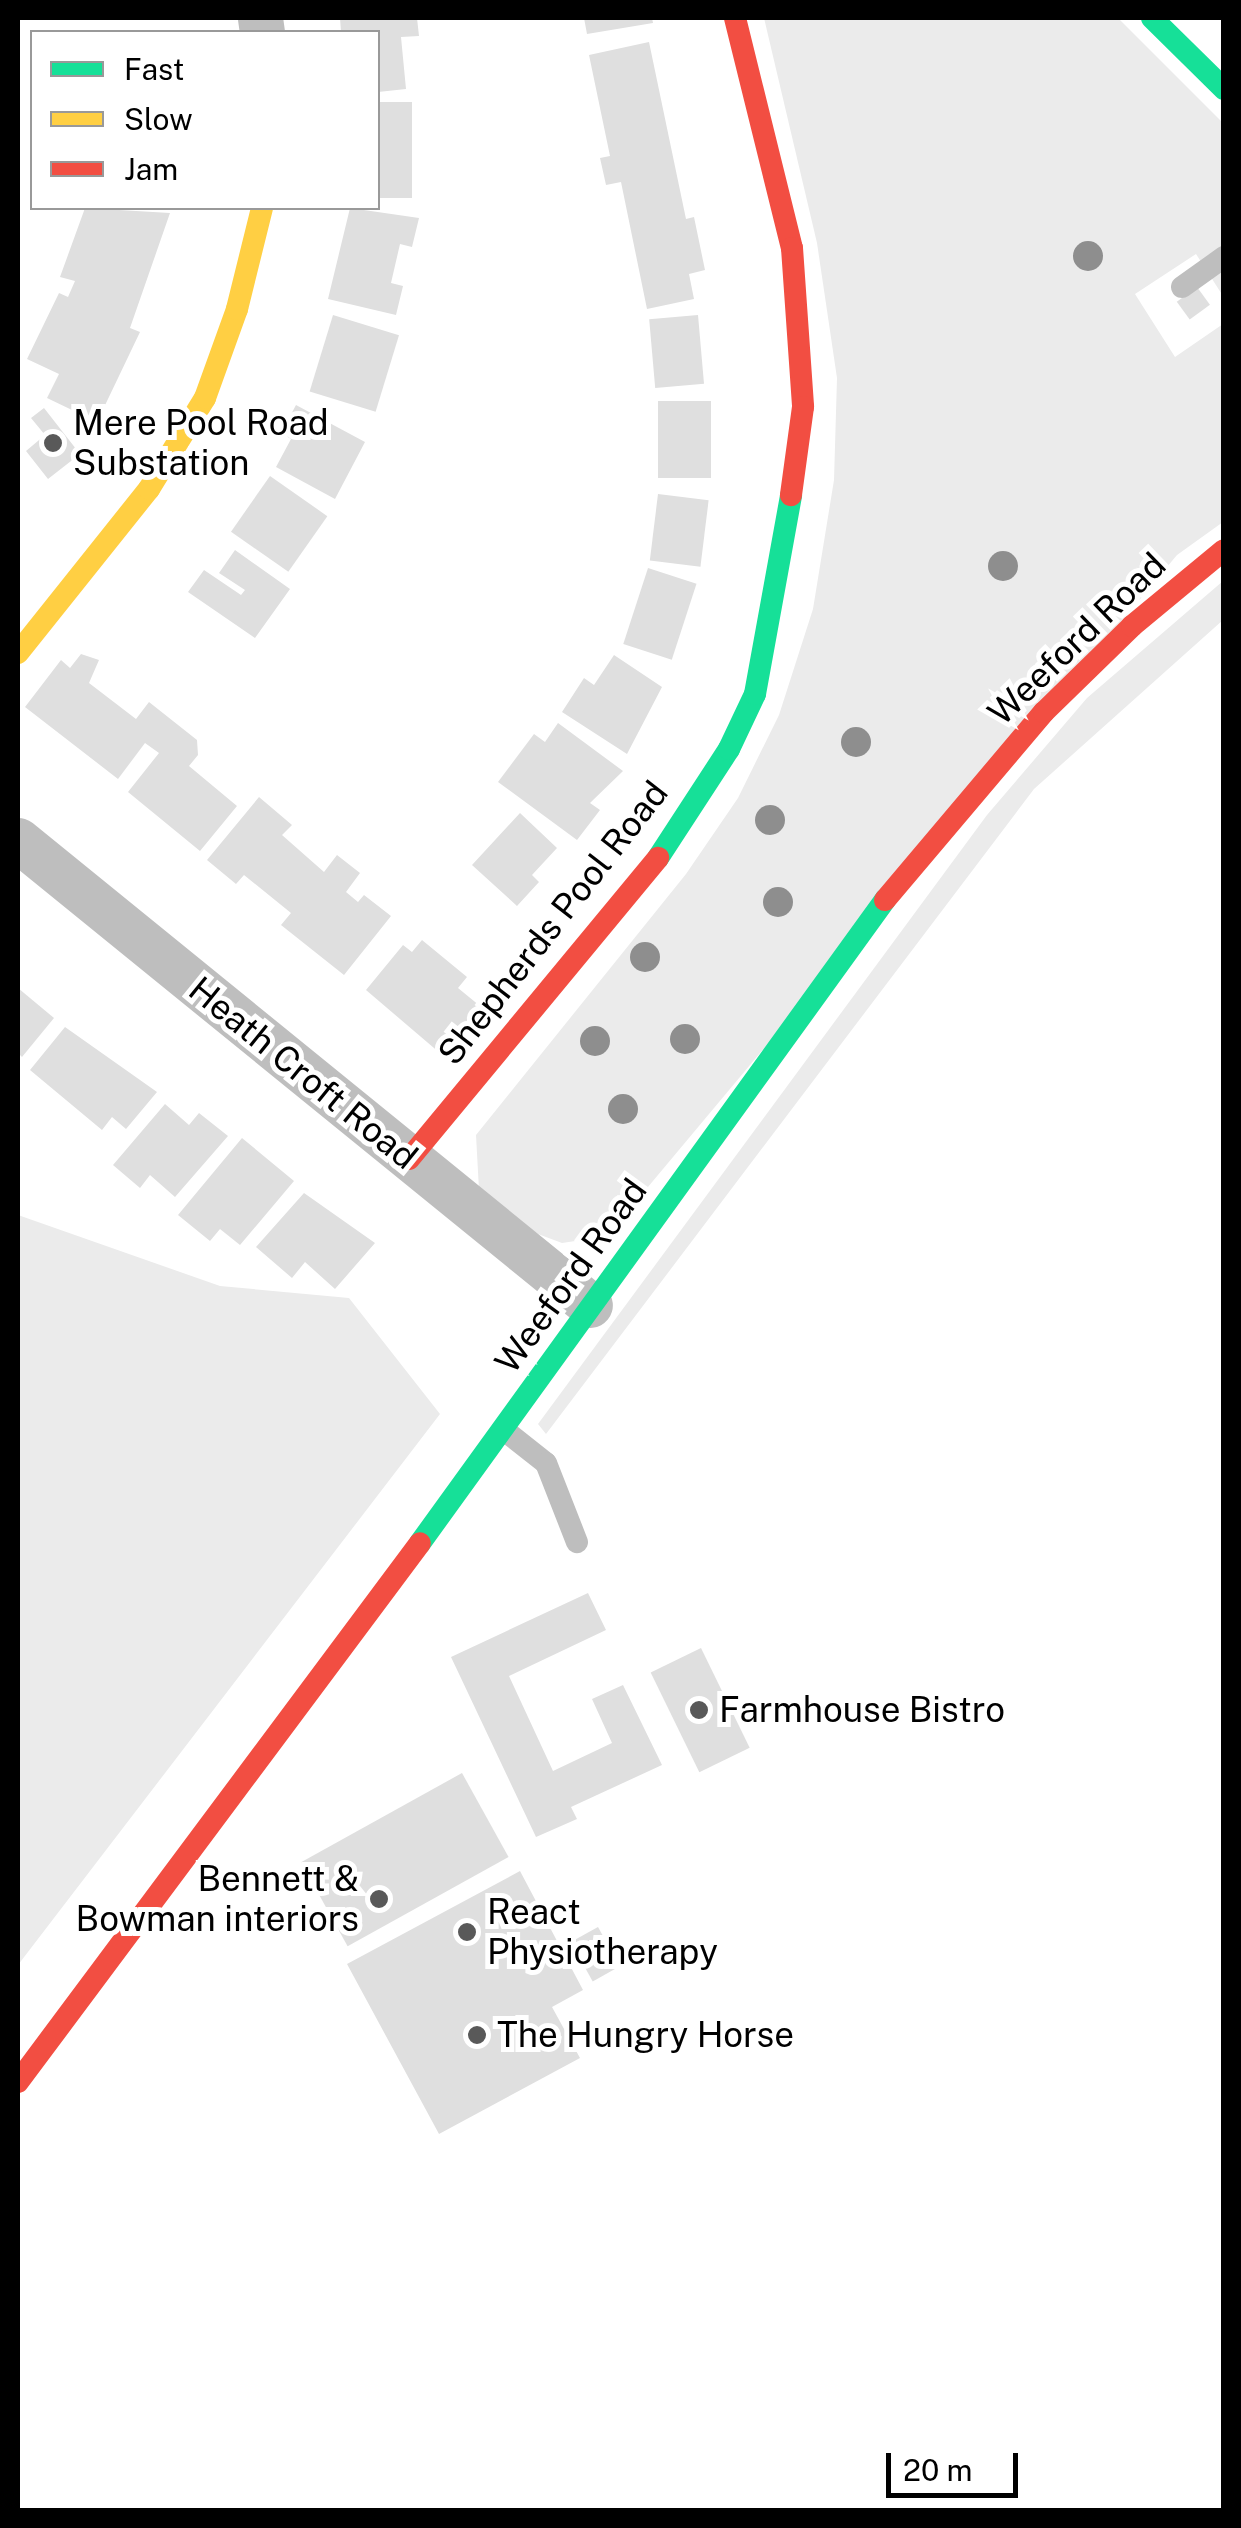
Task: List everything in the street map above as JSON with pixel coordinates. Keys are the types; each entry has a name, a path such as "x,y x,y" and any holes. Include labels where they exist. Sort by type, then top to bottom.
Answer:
{"street":[{"name":"Shepherds Pool Road","path":"409,1159 659,856 729,749 755,694 777,598 803,407 792,248 734,18"},
{"path":"1152,18 1224,89"},
{"path":"18,653 149,489 205,398 237,309 262,210"},
{"name":"Weeford Road","path":"18,2082 504,1430 890,892 1044,712 1132,626 1224,550"},
{"name":"Heath Croft Road","path":"18,840 590,1305"}],"lane":[{"path":"1182,287 1224,257"},
{"path":"504,1430 546,1463 577,1542"}],"shaded area":[{"path":"764,18 1118,18 1223,123 1223,296 1196,254 1135,294 1175,357 1223,324 1223,522 1177,555 622,1218 602,1237 562,1243 538,1234 479,1190 476,1135 686,874 738,798 779,715 813,609 834,480 837,378 817,243"},
{"path":"1223,581 1223,620 1034,789 546,1434 538,1424 987,815 1087,698"},
{"path":"18,1215 220,1286 349,1298 440,1414 18,1965"}],"building":[{"path":"340,18 417,18 419,36 401,37 406,89 380,92 380,30 341,30"},
{"path":"584,18 652,18 653,23 587,34"},
{"path":"649,42 686,219 694,217 705,270 689,274 694,299 647,309 621,182 606,185 600,158 610,156 589,55"},
{"path":"380,102 412,102 412,198 380,198"},
{"path":"84,210 170,213 130,328 140,332 97,422 47,398 59,374 27,359 59,293 68,297 75,281 60,277"},
{"path":"350,210 419,218 412,247 400,244 391,283 403,286 396,315 328,299"},
{"path":"1197,287 1210,305 1190,319 1177,302"},
{"path":"333,315 399,335 376,412 310,392"},
{"path":"698,315 704,384 655,388 649,319"},
{"path":"658,401 711,401 711,478 658,478"},
{"path":"296,405 365,442 335,499 276,467 291,439 281,433"},
{"name":"Mere Pool Road Substation","path":"44,408 80,454 48,479 26,451 45,435 31,418"},
{"path":"270,476 327,516 288,572 231,532"},
{"path":"658,494 709,500 700,567 650,561"},
{"path":"235,550 290,589 255,638 188,592 204,570 241,595 245,590 219,573"},
{"path":"648,568 697,584 672,660 623,644"},
{"path":"81,654 99,660 89,683 136,719 149,702 197,740 198,755 189,766 237,806 200,851 128,792 159,753 145,743 118,779 25,707 61,660 70,668"},
{"path":"614,655 662,687 627,754 562,712 584,678 594,685"},
{"path":"558,723 623,771 590,803 600,810 577,840 498,782 534,734 545,742"},
{"path":"259,797 292,825 282,835 324,872 337,855 360,873 346,892 358,902 364,895 391,916 344,975 281,925 291,913 244,875 236,884 207,860"},
{"path":"520,813 557,848 532,875 539,882 517,906 472,865"},
{"path":"422,940 467,977 458,988 480,1006 441,1054 366,990 403,945 412,952"},
{"path":"18,988 54,1018 22,1057 18,1053"},
{"path":"65,1027 157,1092 126,1129 112,1117 102,1130 30,1070"},
{"path":"165,1104 189,1125 199,1113 228,1136 175,1197 150,1175 140,1188 113,1165"},
{"path":"242,1138 294,1181 240,1245 220,1229 210,1241 178,1215"},
{"path":"304,1193 375,1243 335,1289 305,1262 292,1278 256,1247"},
{"path":"588,1593 606,1630 509,1676 553,1771 612,1743 592,1699 623,1685 662,1765 571,1807 577,1819 536,1837 451,1657"},
{"name":"Farmhouse Bistro","path":"701,1648 750,1748 699,1772 651,1673"},
{"path":"462,1773 509,1857 348,1946 301,1862"},
{"name":"The Hungry Horse","path":"520,1871 583,1990 552,2007 580,2058 439,2134 347,1964"},
{"path":"598,1927 620,1966 593,1981 571,1942"}],"traffic: fast":[{"path":"1152,18 1224,89"},
{"path":"658,858 729,749 755,694 791,495"},
{"path":"420,1543 885,900"}],"traffic: slow":[{"path":"18,653 149,489 205,398 237,309 262,210"}],"traffic: jam":[{"path":"735,18 792,248 803,407 791,495"},
{"path":"885,900 1044,712 1132,626 1224,550"},
{"path":"409,1159 658,858"},
{"path":"18,2082 420,1543"}],"place":[{"name":"Mere Pool Road Substation","path":"53,443"},
{"name":"Farmhouse Bistro","path":"699,1710"},
{"name":"Bennett & Bowman interiors","path":"379,1899"},
{"name":"React Physiotherapy","path":"467,1932"},
{"name":"The Hungry Horse","path":"477,2035"}]}
